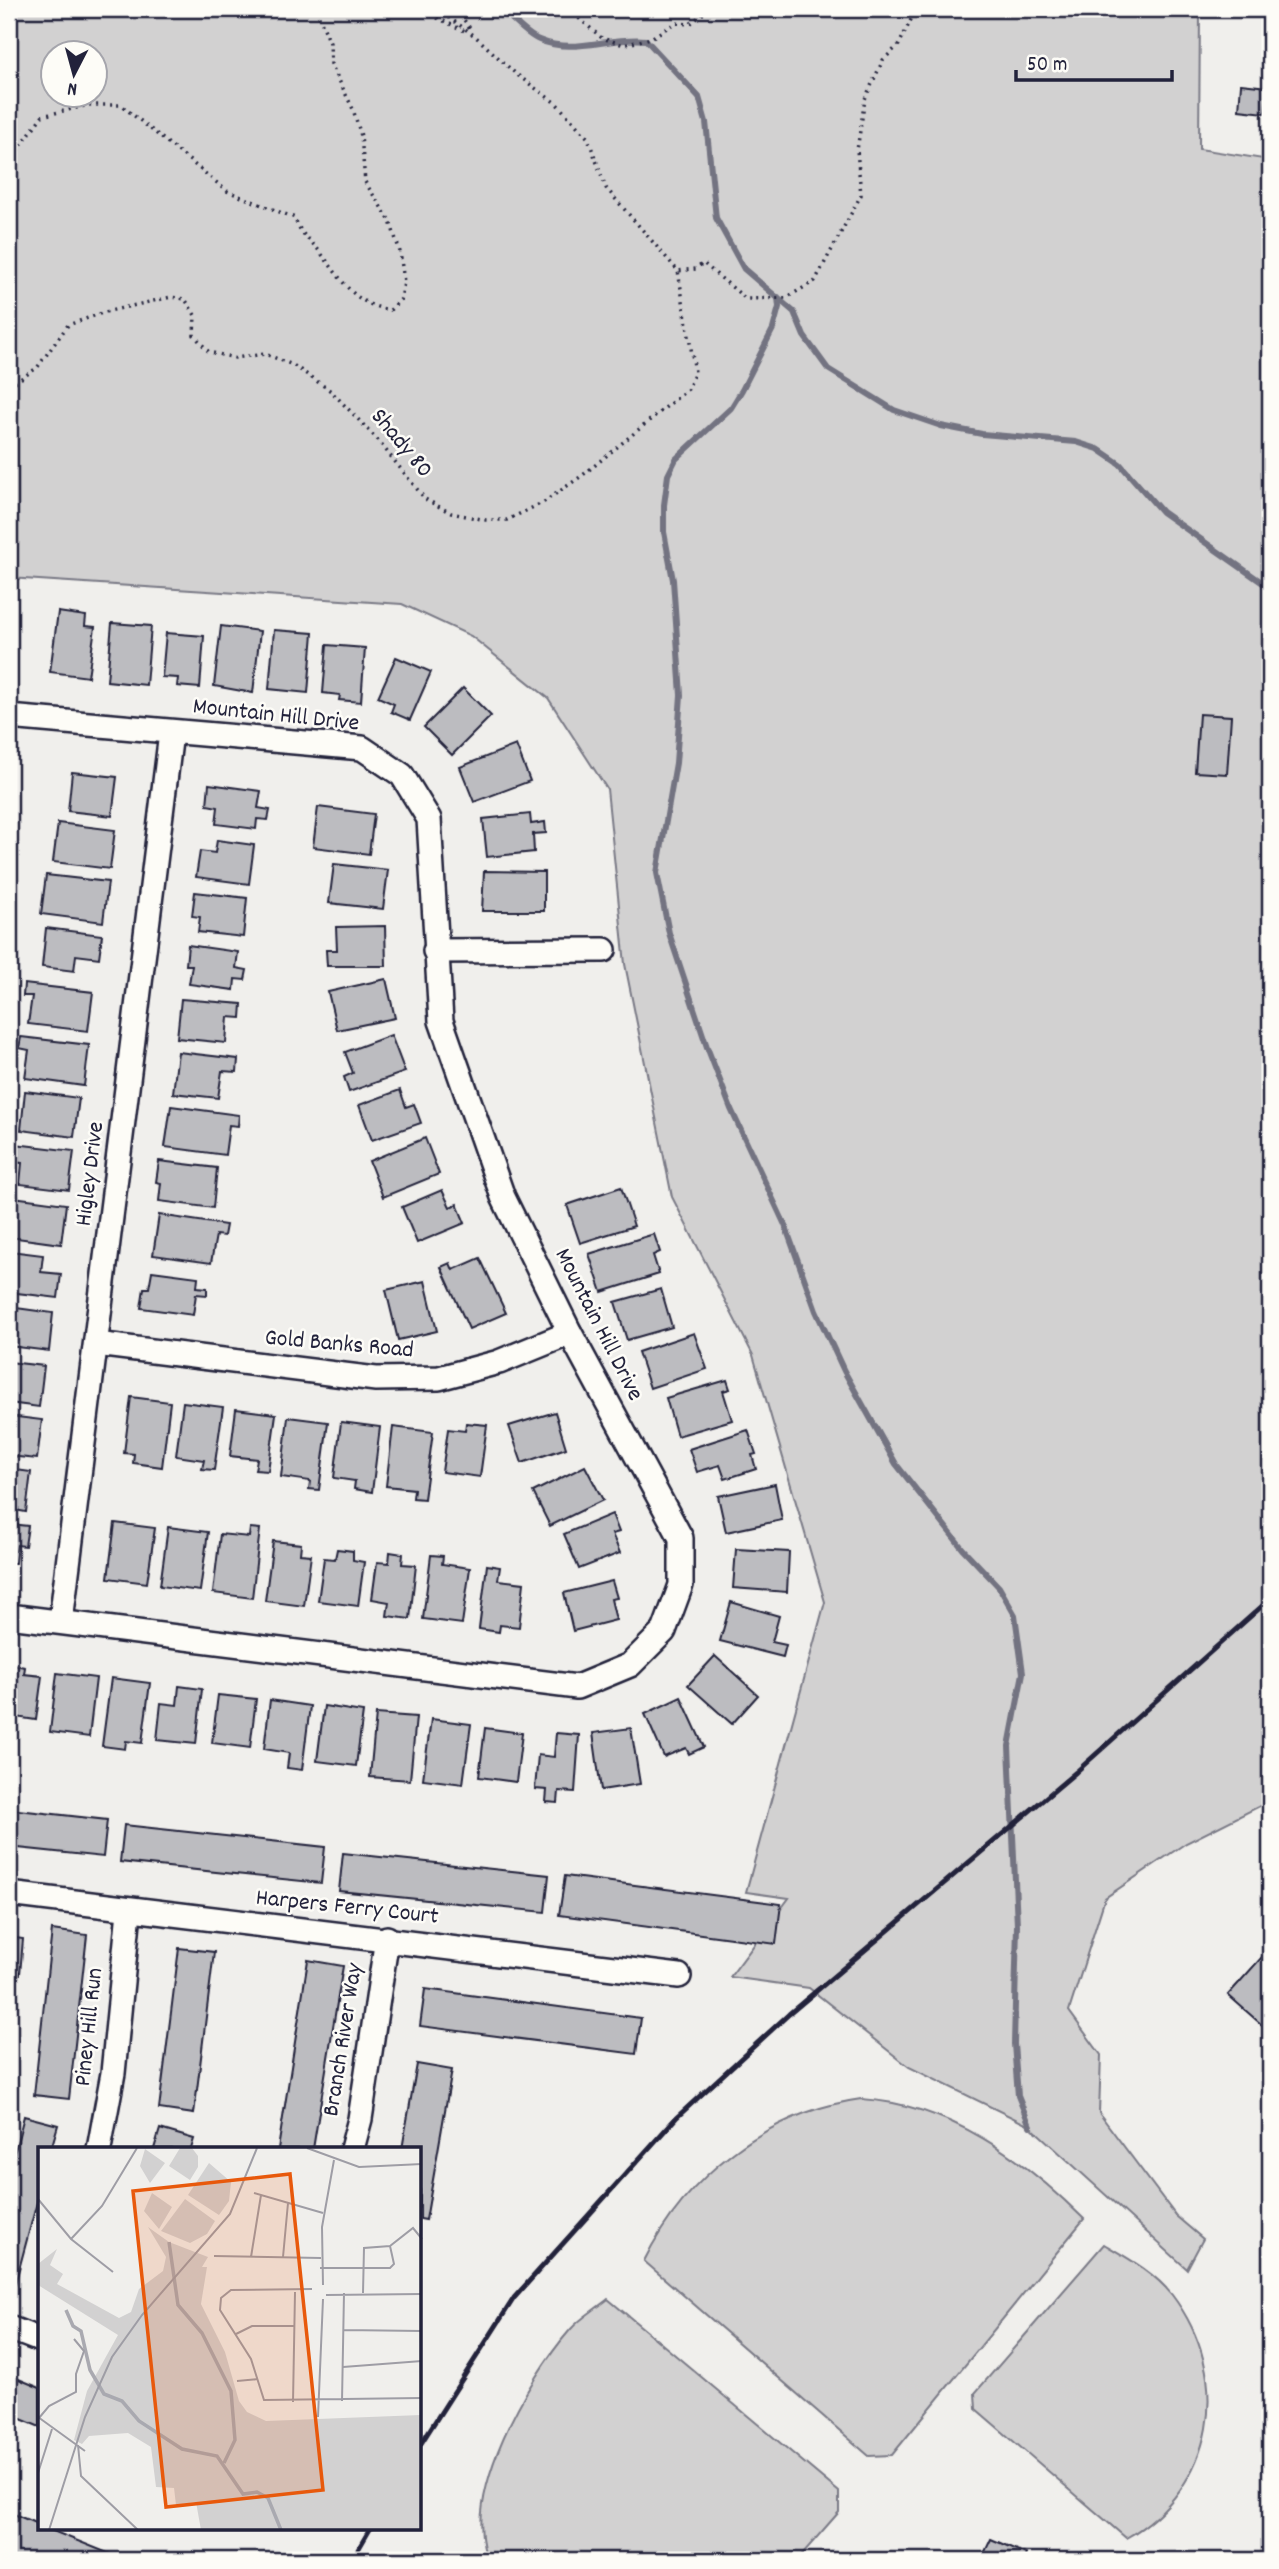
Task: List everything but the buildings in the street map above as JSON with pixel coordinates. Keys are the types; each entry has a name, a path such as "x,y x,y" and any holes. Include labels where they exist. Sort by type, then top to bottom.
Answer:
{"street":[{"name":"Mountain Hill Drive","path":"9,717 362,748 402,775 429,819 441,1021 472,1116 503,1197 570,1333 681,1538 681,1585 664,1630 630,1665 577,1687 9,1616"},
{"name":"Higley Drive","path":"61,1621 171,733"},
{"path":"435,951 604,950"},
{"name":"Gold Banks Road","path":"96,1344 376,1379 439,1378 499,1362 570,1333"},
{"name":"Harpers Ferry Court","path":"9,1894 128,1910 387,1938 678,1976"},
{"name":"Piney Hill Run","path":"99,2147 113,2073 128,1910"},
{"name":"Branch River Way","path":"352,2147 387,1938"},
{"path":"9,2328 38,2339"}],"path":[{"path":"9,162 42,116 89,105 121,105 227,191 295,218 300,233 324,256 341,284 375,307 390,310 401,299 404,282 400,252 390,221 365,182 361,136 353,109 331,64 330,43 316,9"},
{"path":"418,9 475,36"},
{"path":"437,9 475,36 516,74 557,104 588,138 606,188 678,271 696,270 703,262 746,299 759,300 786,298 815,281 861,195 857,150 865,99 883,60 899,45 916,9"},
{"path":"456,9 475,36"},
{"path":"568,9 602,38 624,46 651,38 675,23 690,24 709,9"},
{"name":"Shady 80","path":"9,386 37,368 68,325 171,297 186,299 195,315 194,335 209,352 235,358 265,354 293,365 331,391 376,438 425,499 451,513 486,520 507,520 544,502 583,475 688,389 695,372 678,271"}],"shaded area":[{"path":"9,9 1200,9 1199,149 1270,160 1270,1801 1186,1843 1105,1898 1069,2011 1101,2055 1099,2113 1176,2216 1203,2239 1187,2269 1030,2126 909,2067 809,1988 730,1977 789,1898 746,1892 825,1602 753,1355 672,1197 625,964 607,789 548,698 471,636 402,604 9,578"},
{"path":"861,2099 925,2111 983,2138 1036,2176 1084,2219 892,2455 869,2456 644,2261 682,2202 706,2176 733,2153 793,2118 826,2106"},
{"path":"1104,2244 1132,2260 1172,2295 1192,2327 1204,2360 1208,2394 1206,2428 1196,2460 1180,2490 1156,2516 1126,2538 976,2409 975,2393"},
{"path":"608,2299 839,2492 839,2512 797,2560 488,2560 482,2534 483,2504 503,2439 536,2377 554,2351 574,2326"}],"waterway":[{"path":"501,9 529,34 552,44 578,46 619,40 646,40 699,97 706,122 716,218 744,269 794,312 804,336 828,369 894,410 941,426 982,434 1076,442 1098,449 1120,464 1162,512 1270,588"},
{"path":"778,297 779,307 773,329 731,408 676,459 668,475 664,532 673,580 681,695 676,763 657,873 669,933 707,1047 731,1109 785,1225 816,1311 844,1371 896,1464 963,1549 999,1587 1015,1615 1023,1673 1009,1746 1017,1925 1014,2044 1018,2096 1030,2126"}],"railway":[{"path":"422,2442 514,2298 676,2118 789,2014 1076,1772 1270,1599"},
{"path":"352,2560 369,2530"}]}
